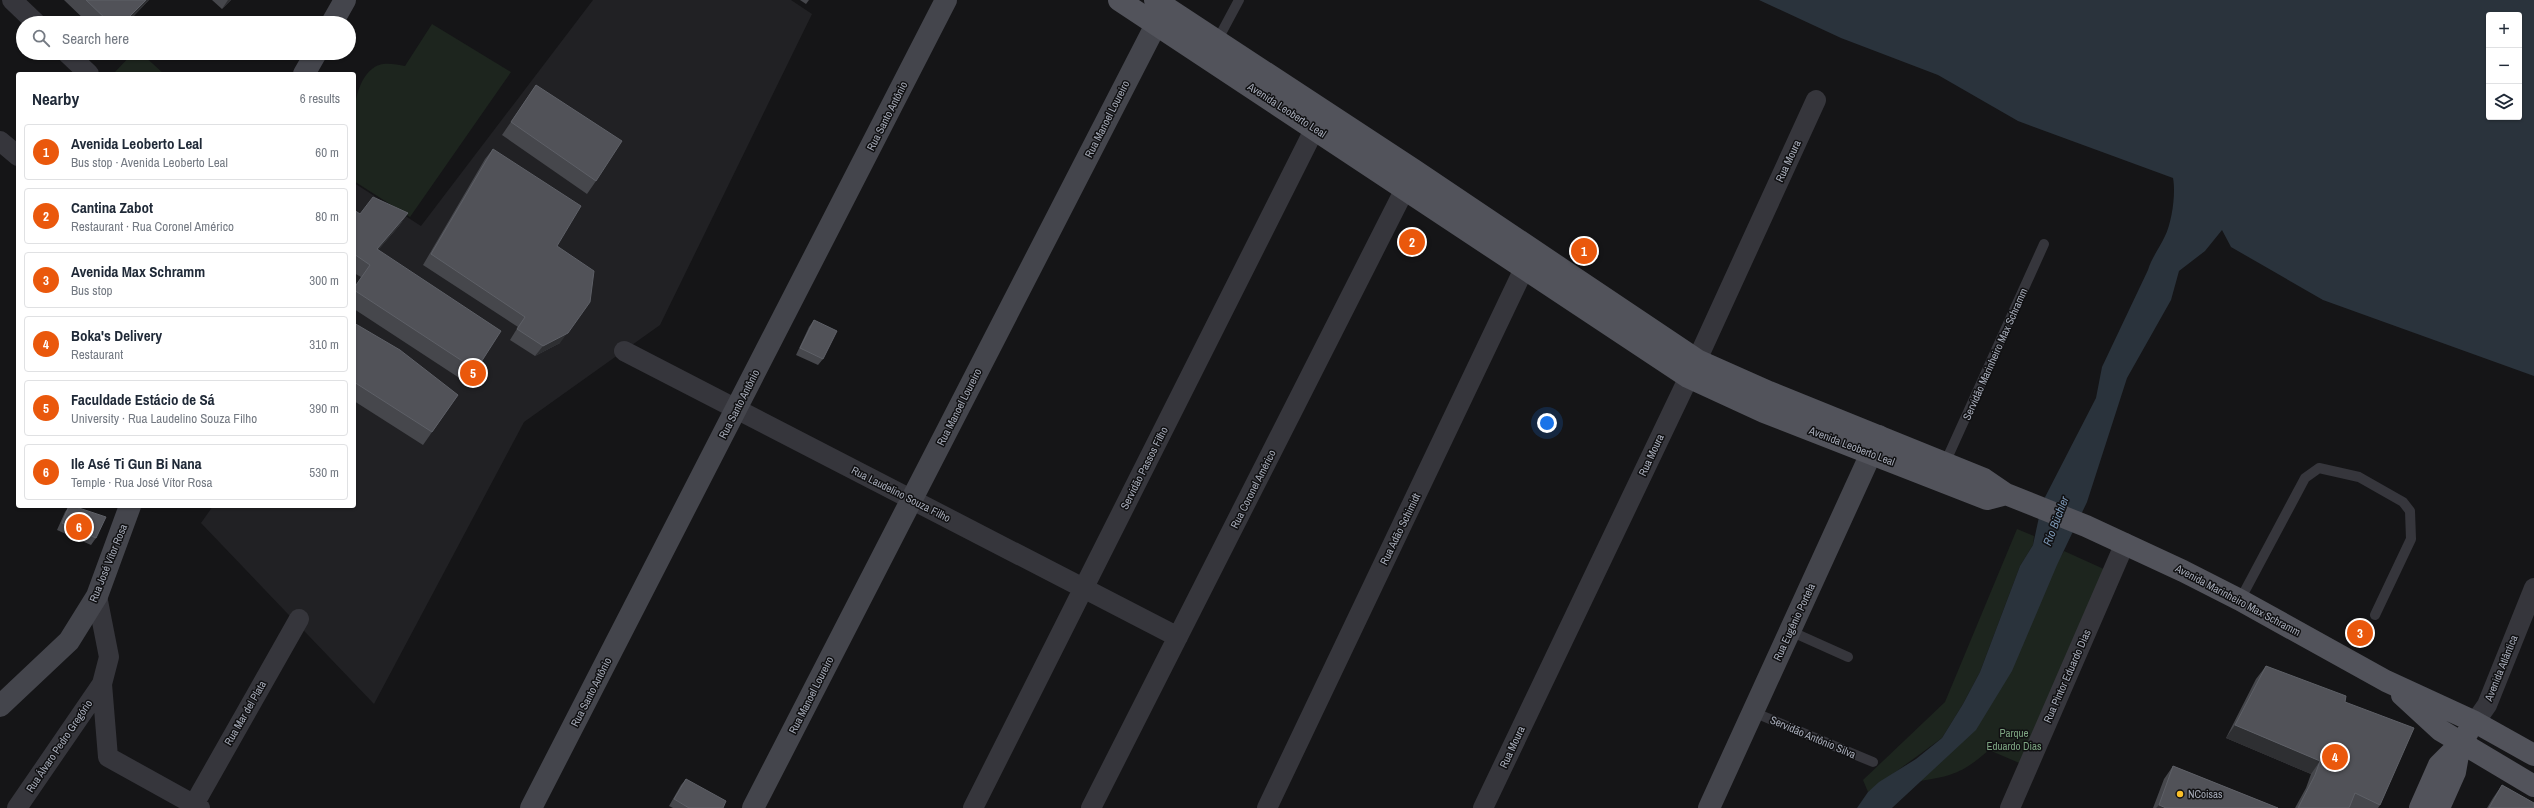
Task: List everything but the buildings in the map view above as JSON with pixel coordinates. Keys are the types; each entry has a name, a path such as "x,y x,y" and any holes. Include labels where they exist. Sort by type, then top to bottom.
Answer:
{"main road":[{"name":"Avenida Leoberto Leal","path":"1119,0 1159,10 1217,40 1410,178 1745,404 1875,445 1945,463 1984,479 2006,494 2086,526"},
{"name":"Avenida Leoberto Leal","path":"1159,10 1315,128 1410,178"},
{"name":"Avenida Leoberto Leal","path":"1875,445 1987,499 2006,494"},
{"name":"Avenida Marinheiro Max Schramm","path":"2086,526 2126,543 2240,600 2386,681 2475,722 2534,755"},
{"name":"Avenida Marinheiro Max Schramm","path":"2386,681 2440,730 2460,744 2534,786"},
{"name":"Avenida Atlântica","path":"2420,808 2439,765 2460,744 2475,722"},
{"name":"Avenida Atlântica","path":"2439,808 2455,772 2460,744"}],"street":[{"path":"12,0 29,16"},
{"path":"336,16 345,0"},
{"name":"Rua Santo Antônio","path":"531,808 946,0"},
{"name":"Rua Manoel Loureiro","path":"753,808 912,499 1159,10"},
{"path":"74,60 87,72"},
{"path":"305,72 312,60"},
{"name":"Rua Moura","path":"1483,808 1693,368 1816,100"},
{"name":"Servidão Passos Filho","path":"973,808 1315,128"},
{"path":"0,140 16,154"},
{"name":"Rua Coronel Américo","path":"1091,808 1410,178"},
{"name":"Rua Adão Schimidt","path":"1267,808 1529,258"},
{"name":"Rua Laudelino Souza Filho","path":"624,351 1178,637"},
{"name":"Rua Eugênio Portela","path":"1709,808 1875,445"},
{"name":"Rua José Vítor Rosa","path":"0,706 69,641 97,596 129,508"},
{"name":"Rua Pintor Eduardo Dias","path":"2010,808 2126,543"},
{"name":"Avenida Atlântica","path":"2475,722 2487,705 2534,588"},
{"path":"97,596 109,657 102,684 108,757 195,807"},
{"name":"Rua Mar del Plata","path":"195,807 299,619"},
{"name":"Rua Álvaro Pedro Gregório","path":"17,808 102,684"}],"lane":[{"path":"1217,40 1239,0"},
{"name":"Servidão Marinheiro Max Schramm","path":"1945,463 2044,244"},
{"path":"2240,600 2305,478 2319,468 2358,477 2403,502 2410,511 2411,539 2375,615"},
{"path":"1790,631 1848,657"},
{"name":"Servidão Antônio Silva","path":"1753,712 1873,762"}],"shaded area":[{"path":"593,0 791,0 812,14 660,325 524,422 374,704 201,523 212,508 356,508 356,184 421,226"}],"green space":[{"path":"432,24 511,72 410,217 356,182 356,101 358,91 364,79 376,66 392,64 405,66"},
{"path":"126,60 149,60 162,72 115,72"},
{"path":"2017,529 2034,536 2033,545 2020,566 1980,672 1963,704 1942,738 1868,792 1863,780 1945,702"},
{"name":"Parque Eduardo Dias","path":"2064,551 2106,570 2024,765 1989,750 1958,772 1920,781 1940,762"}],"water":[{"name":"Rio Büchler","path":"1759,0 2534,0 2534,376 2323,300 2231,247 2222,230 2205,251 2179,271 2171,300 2127,378 2087,502 2057,565 2012,671 1976,730 1892,808 1857,808 1868,792 1879,782 1916,759 1942,738 1963,704 1980,672 2020,566 2033,545 2042,503 2096,398 2102,367 2163,241 2170,223 2173,207 2173,178 2018,121 1938,75 1841,38"}],"place":[{"name":"Cantina Zabot","path":"1412,242"},
{"name":"Avenida Leoberto Leal","path":"1584,251"},
{"name":"Faculdade Estácio de Sá","path":"473,373"},
{"name":"Ile Asé Ti Gun Bi Nana","path":"79,527"},
{"name":"Avenida Max Schramm","path":"2360,633"},
{"name":"Boka's Delivery","path":"2335,757"},
{"name":"NCoisas","path":"2180,794"}]}
